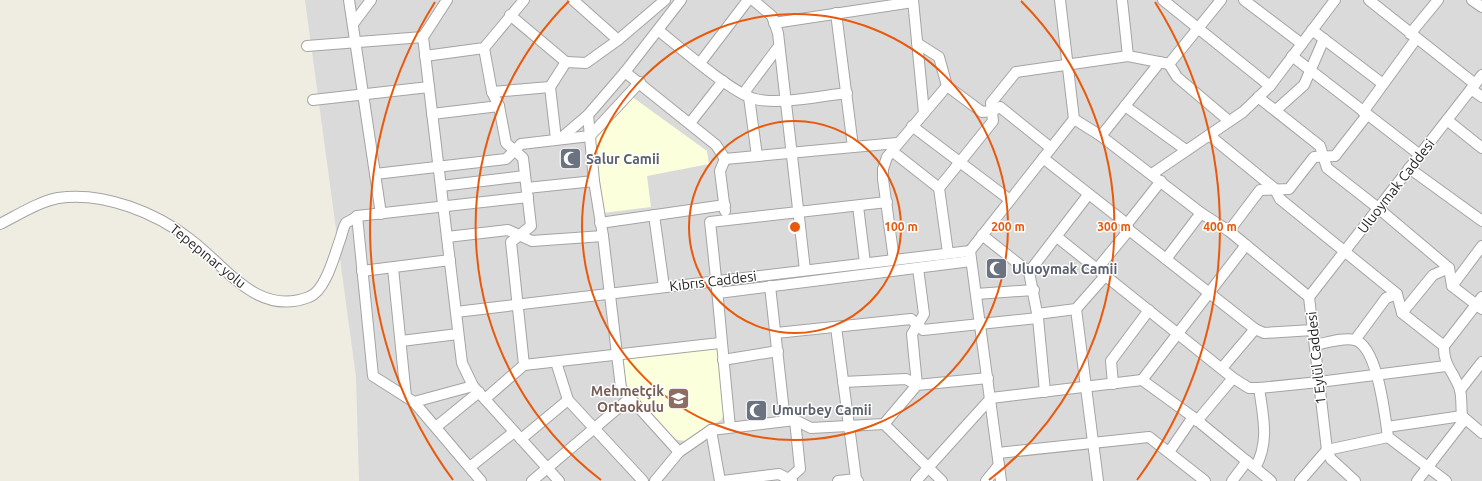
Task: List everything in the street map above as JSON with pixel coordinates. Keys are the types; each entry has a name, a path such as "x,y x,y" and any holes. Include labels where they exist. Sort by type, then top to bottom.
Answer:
{"street":[{"path":"349,0 381,214"},
{"path":"353,24 371,0"},
{"path":"448,0 423,37 462,362 479,393 559,481"},
{"path":"425,56 484,48 524,0"},
{"path":"573,0 618,40"},
{"path":"558,138 588,116 625,72 681,0"},
{"path":"700,63 748,0"},
{"path":"753,0 772,16 779,46 805,270"},
{"path":"1001,481 991,398 970,256 982,235 1074,119 1060,0"},
{"path":"1122,0 1128,56"},
{"path":"1163,0 1270,86"},
{"path":"1101,136 1125,106 1199,29 1221,0"},
{"path":"1246,0 1302,44"},
{"path":"1152,174 1243,112 1270,86 1335,0"},
{"path":"1369,0 1473,87 1482,97"},
{"path":"1229,231 1260,190 1274,188 1289,189 1314,157 1335,156 1365,113 1438,0"},
{"path":"1472,0 1482,6"},
{"path":"774,23 913,1 924,113"},
{"path":"510,15 566,62 586,63 618,40 660,2 670,14"},
{"path":"836,13 853,147"},
{"path":"658,30 723,81 746,95 763,100 785,100 847,93"},
{"path":"1312,30 1383,84"},
{"path":"308,46 355,41 423,37"},
{"path":"1276,110 1304,85 1324,39"},
{"path":"917,43 939,57 947,86 982,112 992,111 1000,107 1051,148"},
{"path":"757,156 746,95 779,46"},
{"path":"484,48 492,92 499,106 506,143 523,158 526,176 531,226 511,242 524,366"},
{"path":"939,188 993,121 992,103 1016,72 1128,56 1165,63 1176,77 1229,122"},
{"path":"1292,56 1420,155"},
{"path":"558,138 550,86 566,62"},
{"path":"625,72 640,82 716,145 725,159"},
{"name":"Uluoymak Caddesi","path":"1309,297 1482,75"},
{"path":"690,123 723,81"},
{"path":"375,174 506,159 521,144 558,138 590,136 640,82"},
{"path":"492,92 550,86"},
{"path":"894,260 883,169 887,157 947,86"},
{"path":"313,100 429,87"},
{"path":"1258,97 1320,146 1327,168 1378,208 1449,268 1452,286 1480,304 1444,346"},
{"path":"432,114 499,106"},
{"path":"1125,106 1186,150"},
{"path":"588,116 594,181 603,236 621,388 679,452"},
{"name":"1 Eylül Caddesi","path":"1074,119 1101,136 1229,231 1309,297 1327,450"},
{"path":"1447,120 1482,148"},
{"path":"912,126 1010,200"},
{"path":"1209,135 1274,188 1280,199 1398,294 1402,313 1444,346 1446,366 1460,390 1464,417 1482,433"},
{"path":"725,159 853,147 895,147 939,188 948,253"},
{"path":"1043,158 1166,259 1255,328 1264,333 1313,330"},
{"path":"725,159 720,171 726,220"},
{"path":"1409,168 1482,221"},
{"path":"441,186 526,176"},
{"path":"481,481 436,427 410,400 373,376 357,216 444,208 594,181"},
{"path":"1097,269 1161,181"},
{"path":"1029,272 1088,195"},
{"name":"Tepepınar yolu","path":"0,224 30,209 58,198 85,197 121,203 159,218 192,240 244,287 270,301 290,302 311,297 322,286 346,224 357,216"},
{"path":"730,427 720,343 718,293 710,222 887,202"},
{"path":"600,222 725,205"},
{"path":"858,206 865,263"},
{"path":"1166,259 1202,212"},
{"path":"654,214 664,287"},
{"path":"447,237 508,230 532,241 603,236"},
{"path":"982,235 1029,272 1034,290 1038,316 1045,392"},
{"path":"1057,237 1233,378 1249,388 1319,382 1446,366"},
{"path":"916,481 991,398 1142,380 1246,245"},
{"path":"1452,286 1482,246"},
{"name":"Kıbrıs Caddesi","path":"456,312 948,253 970,256"},
{"path":"718,293 918,268 970,256"},
{"path":"362,271 450,260"},
{"path":"393,268 401,341 410,400"},
{"path":"655,481 679,452 711,430 790,420 811,428 884,424 917,385 912,334 924,314 918,268"},
{"path":"1402,313 1433,275 1449,268"},
{"path":"776,333 910,318 923,330 980,325 1038,316 1076,309 1105,276"},
{"path":"711,430 722,481 779,474 789,480 800,469 778,351 770,286"},
{"path":"976,294 1034,290"},
{"path":"1355,340 1386,298 1398,294"},
{"path":"1076,309 1098,481"},
{"path":"1113,384 1111,361 1149,310"},
{"path":"836,326 857,480 838,481"},
{"path":"1222,368 1255,328"},
{"path":"401,341 458,334"},
{"path":"1315,345 1355,340 1362,345 1378,375 1387,432 1446,481"},
{"path":"436,427 479,393 524,366 720,343"},
{"path":"723,360 778,351"},
{"path":"556,362 568,400 643,481"},
{"path":"1460,390 1481,366"},
{"path":"843,382 906,379 917,385 988,378"},
{"path":"1169,452 1195,419 1233,378"},
{"path":"1142,380 1195,419 1271,481"},
{"path":"1255,468 1262,456 1265,443 1265,430 1259,388"},
{"path":"410,400 479,393"},
{"path":"532,481 630,398"},
{"path":"470,467 568,400"},
{"path":"1300,481 1327,450 1387,432 1464,417"},
{"path":"1417,481 1464,417"},
{"path":"884,424 942,481"},
{"path":"998,453 1149,437 1205,481"},
{"path":"1327,450 1331,460 1355,481"},
{"path":"1232,481 1247,461"},
{"path":"986,481 999,465"}],"shaded area":[{"path":"305,0 1482,0 1482,481 359,481 356,377"},
{"path":"631,96 707,151 709,164 647,176 651,207 603,213 593,136"},
{"name":"Mehmetçik Ortaokulu","path":"714,346 718,348 725,412 721,420 686,441 671,439 623,386 620,359"}],"place":[{"name":"Salur Camii","path":"570,159"},
{"name":"Uluoymak Camii","path":"997,269"},
{"name":"Mehmetçik Ortaokulu","path":"679,399"},
{"name":"Umurbey Camii","path":"756,410"}]}
